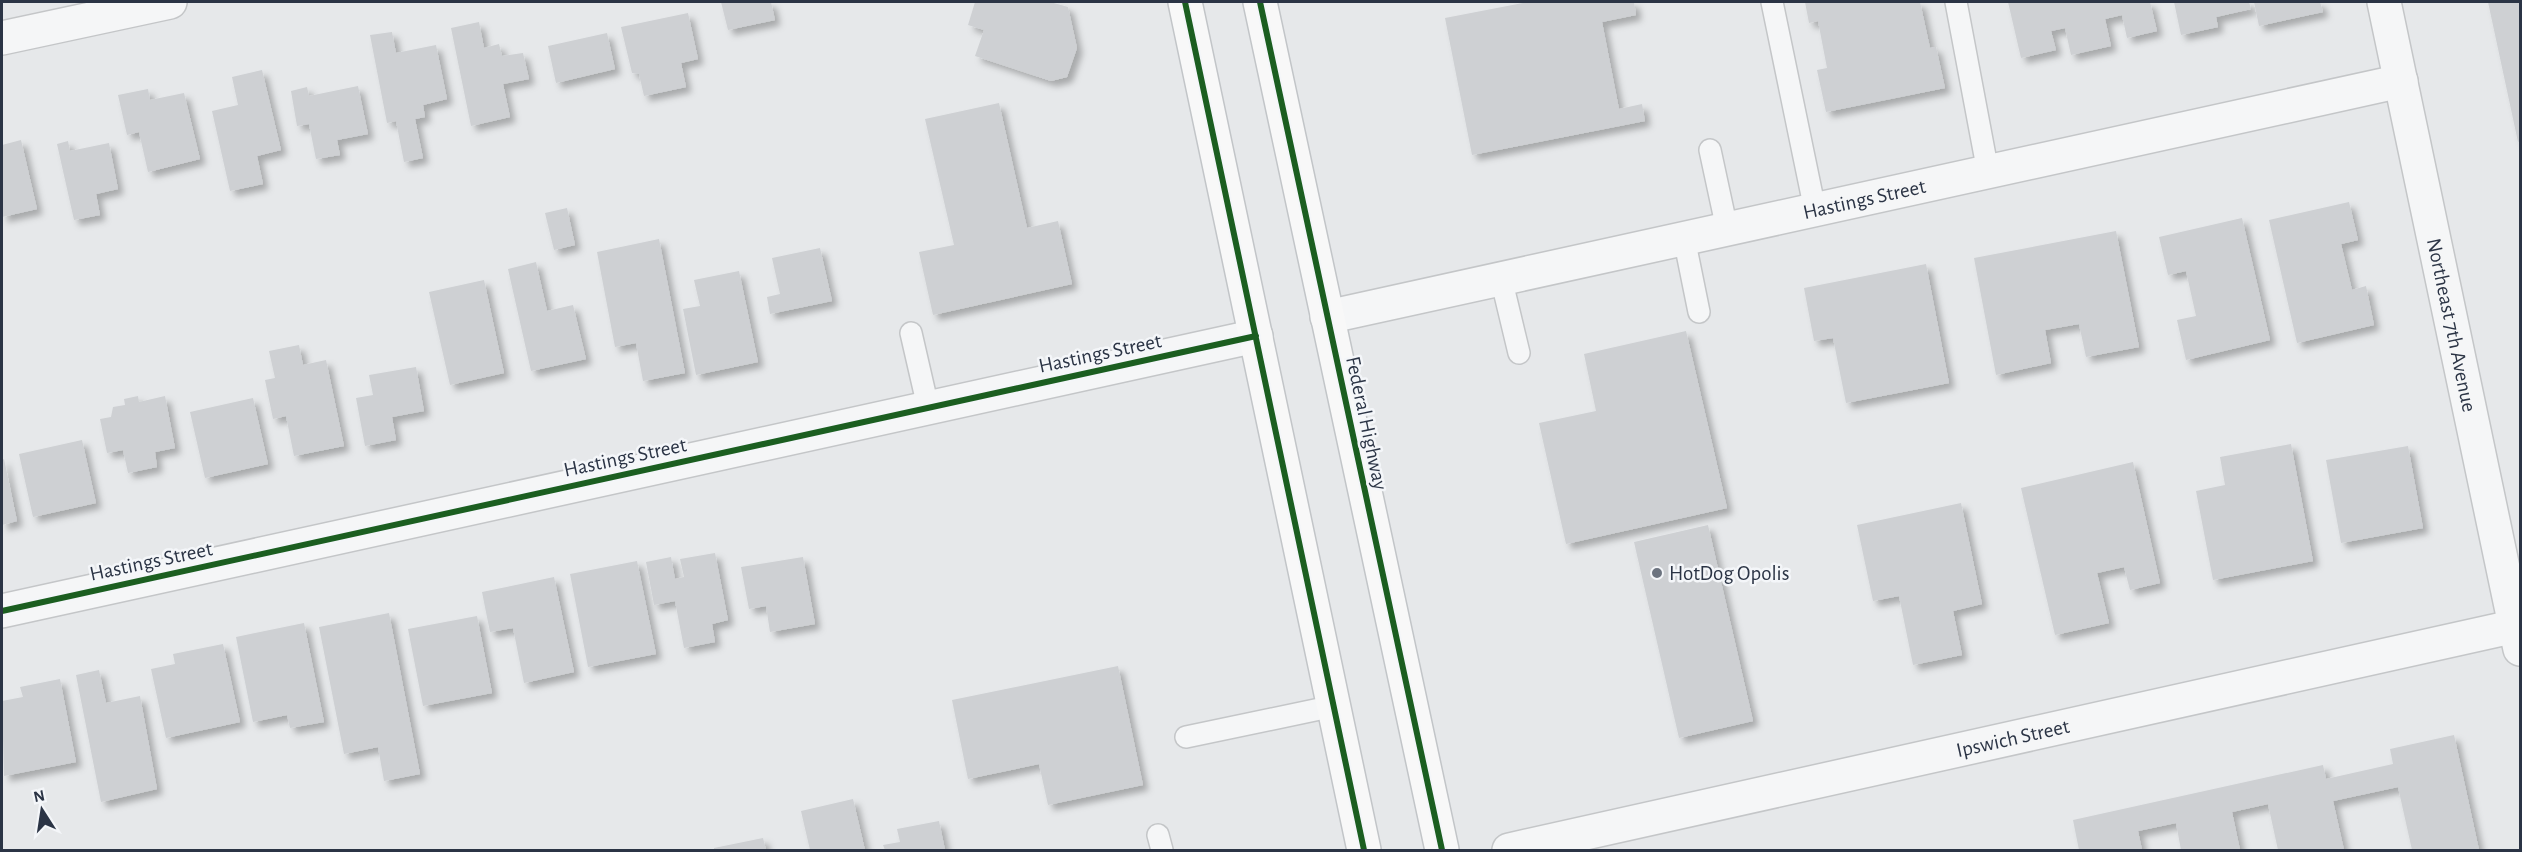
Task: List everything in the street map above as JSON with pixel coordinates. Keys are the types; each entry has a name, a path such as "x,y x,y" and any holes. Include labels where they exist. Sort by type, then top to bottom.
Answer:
{"main road":[{"path":"1185,2 1364,850"},
{"name":"Federal Highway","path":"1260,2 1442,850"}],"street":[{"path":"2,38 170,2"},
{"name":"Northeast 7th Avenue","path":"2384,2 2518,637"},
{"name":"Hastings Street","path":"1327,317 2401,81"},
{"name":"Hastings Street","path":"2,610 1256,336"},
{"name":"Ipswich Street","path":"1509,850 2518,637"}],"lane":[{"path":"1772,2 1815,210"},
{"path":"1956,2 1988,172"},
{"path":"1710,150 1727,229"},
{"path":"1684,238 1699,312"},
{"path":"1501,278 1519,353"},
{"path":"911,333 927,407"},
{"path":"1186,737 1334,706"}],"building":[{"path":"721,2 771,2 775,20 728,30"},
{"path":"975,2 1050,2 1068,7 1077,48 1067,77 1051,81 975,56 984,30 968,25"},
{"path":"1528,2 1634,2 1636,15 1602,22 1619,109 1642,104 1645,121 1472,155 1445,18"},
{"path":"1805,2 1920,2 1930,48 1936,47 1945,88 1826,112 1817,70 1827,68 1818,21 1809,23"},
{"path":"2008,2 2150,2 2157,31 2127,38 2122,15 2105,19 2111,46 2071,55 2065,28 2051,31 2056,50 2021,58"},
{"path":"2174,2 2249,2 2251,9 2216,17 2218,27 2181,35"},
{"path":"2254,2 2320,2 2323,12 2259,26"},
{"path":"2488,2 2520,2 2520,141 2518,142"},
{"path":"688,13 698,59 681,63 686,87 644,96 639,74 632,73 621,27"},
{"path":"479,22 484,48 499,44 502,56 523,53 529,79 503,84 510,117 471,126 451,28"},
{"path":"392,32 396,53 436,45 447,99 423,105 425,117 415,119 423,158 404,162 396,121 387,123 370,35"},
{"path":"607,33 615,69 556,83 548,46"},
{"path":"262,70 281,150 257,156 263,184 230,191 212,111 238,105 232,77"},
{"path":"358,86 368,134 337,140 340,155 316,159 309,124 297,126 291,91 307,87 309,96"},
{"path":"148,89 150,100 184,93 200,159 148,172 139,132 127,135 118,95"},
{"path":"999,103 1027,228 1058,221 1072,284 933,315 919,252 954,245 925,119"},
{"path":"21,140 37,209 2,217 2,145"},
{"path":"68,141 70,151 109,143 118,189 96,194 100,215 74,220 57,144"},
{"path":"2349,202 2358,240 2341,244 2352,290 2366,286 2374,325 2297,343 2269,220"},
{"path":"567,208 575,245 554,250 545,213"},
{"path":"2242,218 2270,340 2186,360 2177,320 2196,316 2186,271 2168,275 2159,237"},
{"path":"2116,231 2139,347 2086,357 2079,324 2045,330 2051,363 1996,375 1974,258"},
{"path":"659,239 685,373 643,381 636,343 615,347 597,252"},
{"path":"820,248 832,301 770,314 767,297 780,294 772,258"},
{"path":"536,262 547,311 573,305 586,359 531,371 508,269"},
{"path":"1926,264 1949,383 1846,403 1833,338 1814,341 1804,288"},
{"path":"739,271 758,362 696,375 683,309 700,306 694,280"},
{"path":"484,280 504,373 450,385 429,292"},
{"path":"1686,331 1727,508 1566,544 1539,423 1596,411 1584,354"},
{"path":"299,345 303,365 326,360 344,446 294,456 286,416 273,419 265,380 275,378 269,351"},
{"path":"416,367 424,411 392,417 396,440 365,446 356,398 373,395 369,375"},
{"path":"138,396 139,402 165,396 175,448 155,452 157,467 128,473 123,450 107,453 100,419 111,417 113,407 125,405 124,399"},
{"path":"253,398 268,464 205,478 190,412"},
{"path":"82,440 96,503 33,517 19,454"},
{"path":"2291,444 2313,561 2213,580 2196,491 2225,485 2220,457"},
{"path":"2408,446 2423,528 2341,543 2326,460"},
{"path":"4,459 17,521 2,525 2,460"},
{"path":"2133,462 2160,583 2130,590 2124,567 2097,573 2109,623 2055,635 2021,488"},
{"path":"1961,503 1982,604 1953,611 1962,655 1913,665 1899,596 1873,601 1857,525"},
{"path":"1708,525 1753,721 1679,738 1634,542"},
{"path":"715,553 728,620 712,624 715,642 684,648 675,601 654,605 646,562 671,557 675,579 684,577 680,559"},
{"path":"803,557 815,624 770,632 766,606 749,609 741,567"},
{"path":"637,561 656,654 588,667 570,574"},
{"path":"554,577 574,672 524,683 513,628 490,632 482,592"},
{"path":"389,613 420,774 384,781 378,747 344,754 319,627"},
{"path":"477,616 492,693 423,706 408,629"},
{"path":"304,623 324,722 290,728 287,715 253,722 236,637"},
{"path":"223,644 240,722 166,738 151,669 175,664 173,654"},
{"path":"1118,666 1143,785 1048,805 1039,764 968,779 952,700"},
{"path":"99,670 106,703 140,696 157,789 101,802 76,675"},
{"path":"60,679 76,762 4,776 2,701 23,697 20,687"},
{"path":"2454,735 2479,850 2412,850 2398,787 2333,801 2344,850 2278,850 2268,804 2232,812 2240,850 2181,850 2176,823 2138,831 2142,850 2079,850 2073,820 2323,765 2326,779 2393,764 2390,749"},
{"path":"853,799 865,850 810,850 801,811"},
{"path":"939,821 945,850 885,850 883,845 900,842 897,829"},
{"path":"763,838 766,850 714,850 714,848"}],"cycle path":[{"path":"1185,2 1364,850"},
{"path":"1260,2 1442,850"},
{"path":"2,611 1256,336"}],"place":[{"name":"HotDog Opolis","path":"1657,573"}]}
